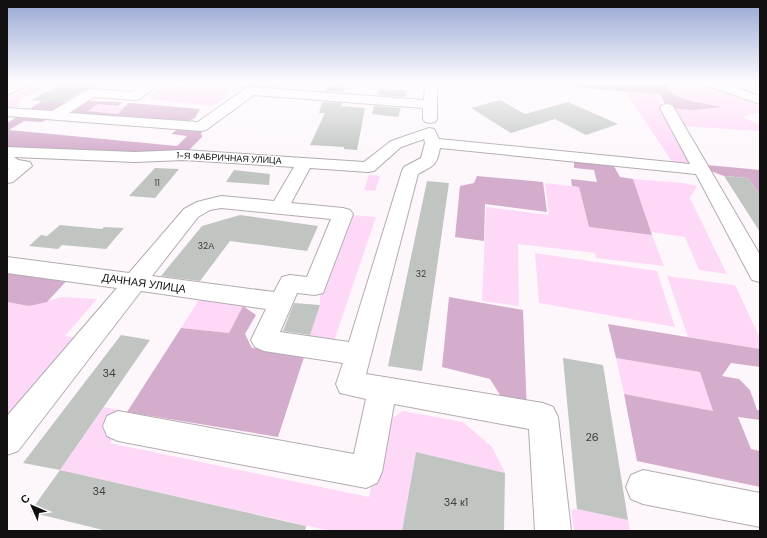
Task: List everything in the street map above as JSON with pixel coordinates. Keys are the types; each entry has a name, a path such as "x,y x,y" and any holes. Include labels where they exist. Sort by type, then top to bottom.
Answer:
{"street":[{"path":"54,116 69,107"},
{"path":"7,112 201,127 229,107"},
{"path":"431,107 429,161 410,171 350,384 543,417 553,531"},
{"path":"667,108 760,274"},
{"path":"7,123 24,113"},
{"path":"200,156 201,127"},
{"path":"431,137 702,170"},
{"name":"1-Я ФАБРИЧНАЯ УЛИЦА","path":"7,152 135,157 200,156 368,167 396,144 431,137"},
{"path":"280,207 304,162"},
{"path":"9,434 191,213 204,206 221,202 344,214 315,287 290,283 264,340 358,354"},
{"name":"ДАЧНАЯ УЛИЦА","path":"7,265 282,302"},
{"path":"118,426 366,472 382,389"},
{"path":"642,487 760,510"}],"shaded area":[{"path":"58,107 48,112 34,111 31,108"},
{"path":"75,107 94,107 88,111 118,114 124,107 179,107 200,109 195,118 179,125 71,115 68,112"},
{"path":"93,107 125,107 118,114 87,111"},
{"path":"636,107 662,107 673,127 670,130 693,165 673,163"},
{"path":"667,107 721,107 694,110"},
{"path":"720,107 760,107 760,113 742,117 760,125 760,131 682,126 667,108 694,110"},
{"path":"21,115 50,118 42,122 24,121 9,130 177,146 187,136 171,134 178,129 201,131 202,137 184,155 7,152 7,123"},
{"path":"574,157 611,161 620,177 633,179 652,235 589,227 579,187 572,186 571,179 597,182 594,170 574,168"},
{"path":"707,165 760,170 760,195 748,178 724,176 708,170"},
{"path":"369,175 380,176 375,191 364,190"},
{"path":"477,176 543,182 547,212 485,204 484,241 455,237 460,186 474,183"},
{"path":"633,179 683,183 697,186 690,198 727,274 699,270 685,237 651,232"},
{"path":"545,183 579,187 589,227 652,235 664,266 596,258 595,253 518,244 519,306 482,301 486,207 549,215"},
{"path":"352,215 376,217 331,350 308,340 320,305 320,296"},
{"path":"535,253 657,271 675,327 539,303"},
{"path":"7,265 73,274 47,302 29,306 7,302"},
{"path":"667,276 735,285 760,338 760,349 688,337"},
{"path":"62,297 97,299 65,336 88,340 7,430 7,302 29,306"},
{"path":"449,297 523,310 527,414 510,411 490,379 442,367"},
{"path":"200,298 243,306 229,333 181,328"},
{"path":"243,306 256,315 245,334 252,348 305,354 278,437 127,412 181,328 229,333"},
{"path":"608,324 760,349 760,367 731,363 722,376 739,379 750,390 757,410 760,410 760,420 738,417 751,449 760,451 760,487 637,461 624,394 713,411 700,372 616,358"},
{"path":"616,358 700,372 713,411 624,394"},
{"path":"104,407 127,412 110,443 369,497 386,422 403,411 463,422 492,447 505,473 416,452 402,531 330,531 60,470"},
{"path":"577,509 628,520 630,531 574,531 571,510"}],"building":[{"path":"321,107 365,108 357,150 344,149 344,147 310,145 325,113 319,113"},
{"path":"374,107 401,108 398,117 372,114"},
{"path":"513,107 525,114 550,107 580,107 618,124 586,135 555,119 511,133 471,108"},
{"path":"155,168 179,169 155,198 129,196"},
{"path":"234,170 270,174 269,185 226,182"},
{"path":"724,176 748,178 760,195 760,232"},
{"path":"427,181 449,183 422,371 388,366"},
{"path":"240,215 318,226 307,251 230,241 200,281 161,276 202,226"},
{"path":"60,225 102,229 104,227 124,228 106,249 62,245 58,249 29,246 41,235 47,236"},
{"path":"294,303 320,305 310,335 283,331"},
{"path":"121,335 150,340 60,470 23,463"},
{"path":"563,358 603,365 628,520 577,509"},
{"path":"416,452 505,473 504,531 402,531"},
{"path":"60,470 306,526 305,531 107,531 30,512"}]}
